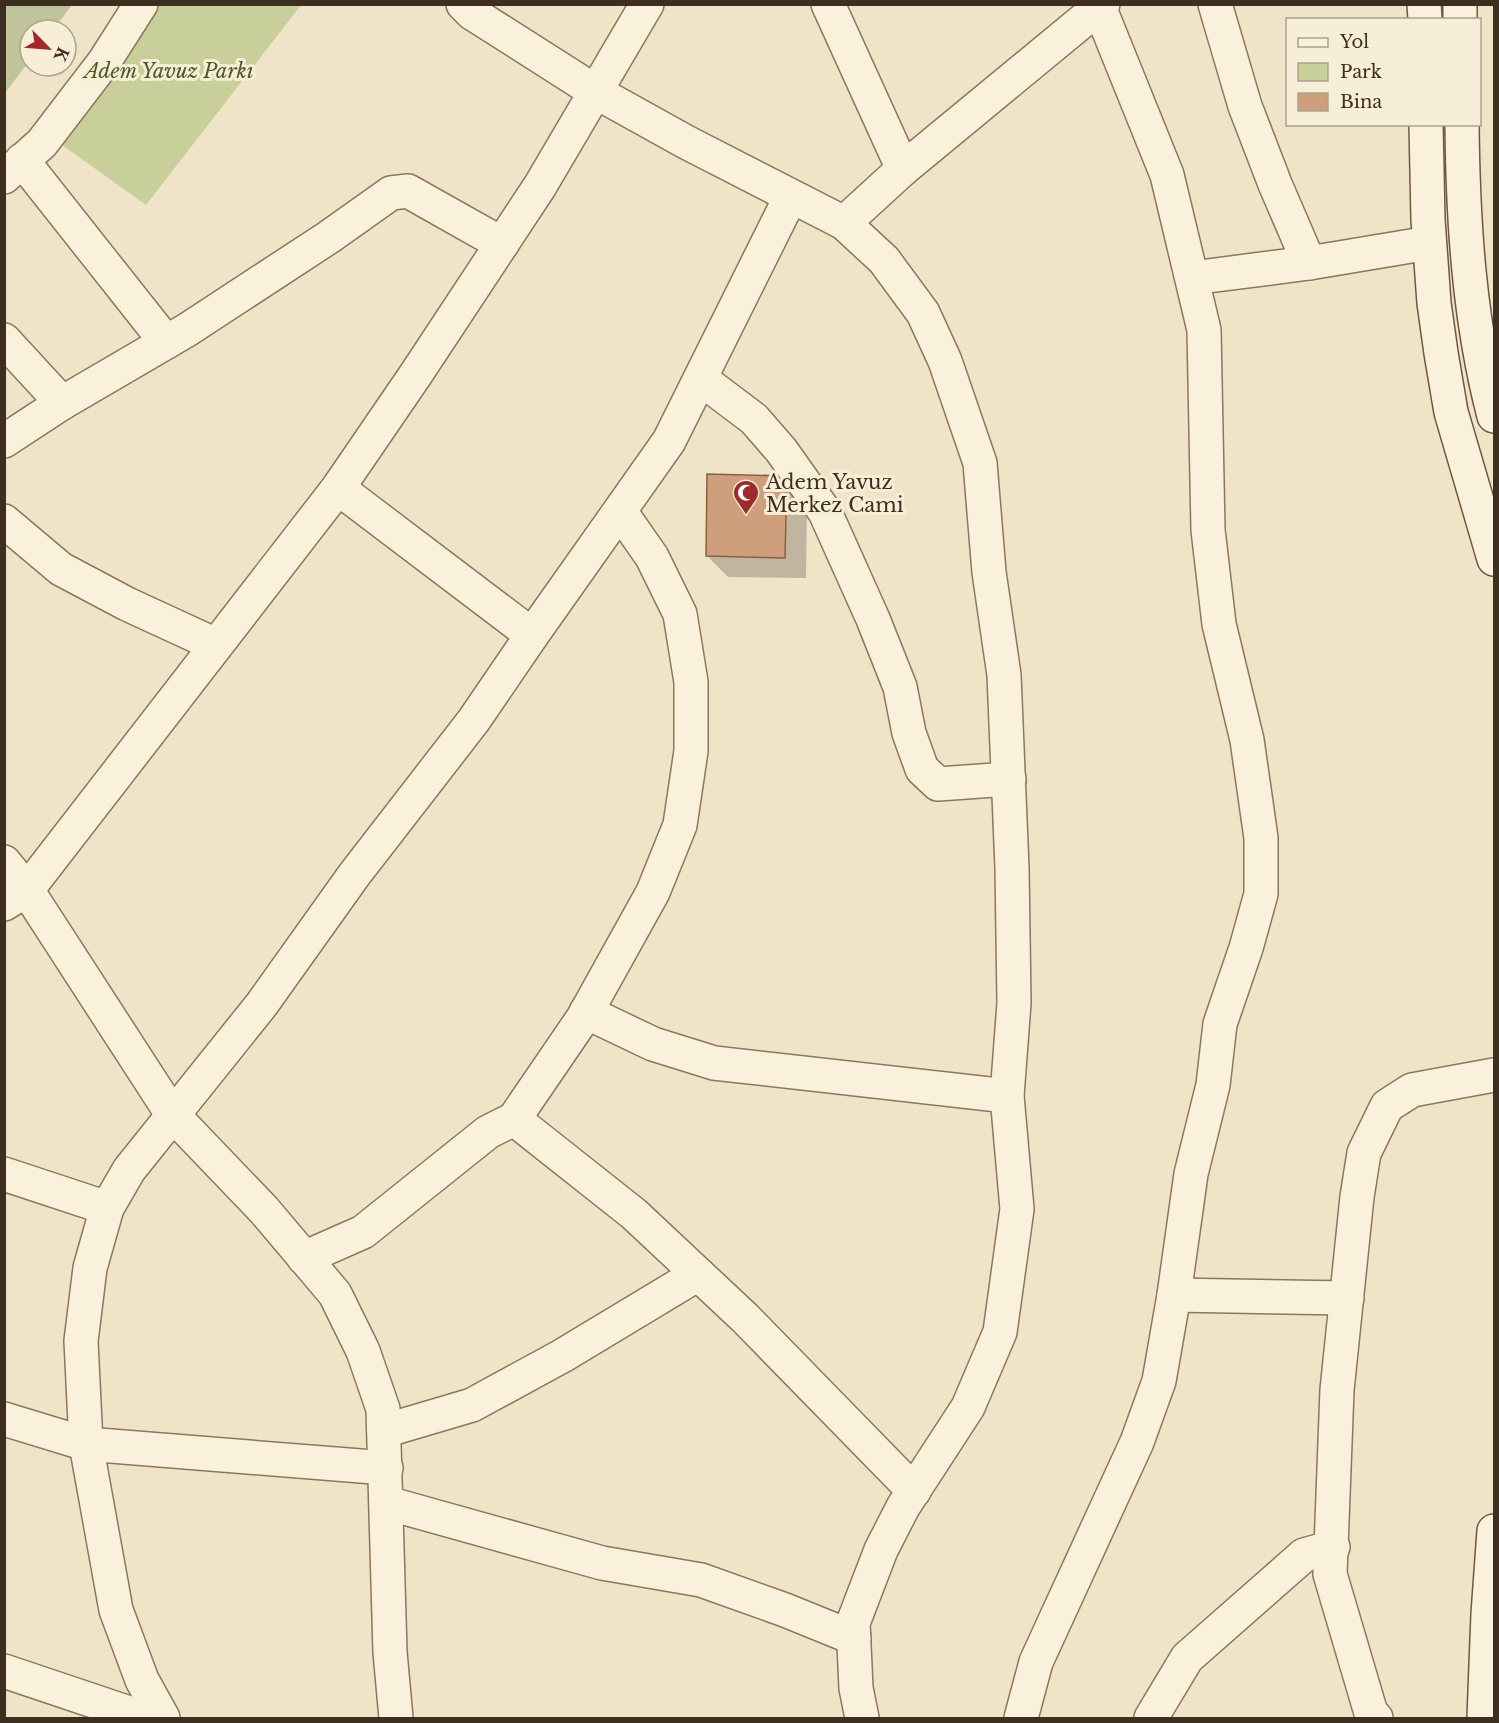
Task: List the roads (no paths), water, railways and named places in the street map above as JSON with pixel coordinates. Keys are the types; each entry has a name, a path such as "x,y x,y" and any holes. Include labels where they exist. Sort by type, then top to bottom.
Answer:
{"street":[{"path":"141,4 104,62 42,143 14,168 166,342"},
{"path":"463,4 472,13 596,92 844,223 884,260 923,314 945,361 980,464 988,572 1005,675 1014,1003 1007,1096 1017,1209 1000,1332 968,1407 903,1507 881,1550 853,1623 856,1688 862,1719"},
{"path":"16,897 338,488 540,186 647,4"},
{"path":"828,4 903,169"},
{"path":"1215,4 1245,106 1309,263"},
{"path":"844,223 903,169 1100,6 1111,42 1167,175 1204,330 1208,530 1220,624 1248,740 1261,838 1261,894 1221,1024 1213,1085 1191,1174 1159,1381 1137,1442 1036,1662 1021,1719"},
{"path":"1426,126 1429,243 1434,303 1451,412 1494,559"},
{"path":"1462,126 1463,199 1468,267 1474,321 1494,416"},
{"path":"4,441 62,403 166,342 329,237 391,193 408,191 502,243"},
{"path":"164,1719 142,1680 116,1610 86,1444 81,1341 90,1268 107,1208 129,1170 261,1004 354,875 474,720 669,441 791,196"},
{"path":"1192,278 1309,263 1429,243"},
{"path":"4,340 62,403"},
{"path":"701,379 754,419 781,450 825,512 900,687 909,733 922,769 938,784 1009,779"},
{"path":"338,488 532,635"},
{"path":"304,1258 363,1232 488,1132 513,1119 586,1012 653,892 680,825 691,751 691,682 681,614 652,557 620,511"},
{"path":"4,520 61,569 127,604 216,645"},
{"path":"4,862 16,897 172,1114 264,1210 334,1294 363,1351 383,1409 390,1653 396,1719"},
{"path":"586,1012 653,1044 714,1064 1007,1096"},
{"path":"1376,1719 1371,1713 1330,1574 1333,1547 1337,1390 1357,1197 1364,1153 1387,1106 1412,1090 1494,1075"},
{"path":"513,1119 634,1214 745,1318 914,1491"},
{"path":"4,1174 107,1208"},
{"path":"384,1431 472,1405 562,1356 698,1274"},
{"path":"1174,1295 1347,1298"},
{"path":"4,1419 86,1444 386,1468"},
{"path":"387,1503 602,1563 701,1580 854,1638"},
{"path":"1484,1719 1494,1531"},
{"path":"1151,1719 1187,1659 1304,1555 1333,1547"},
{"path":"4,1671 144,1719"}],"place":[{"name":"Adem Yavuz Merkez Cami","path":"746,516"}],"park label":[{"name":"Adem Yavuz Parkı","path":"169,71"}]}
